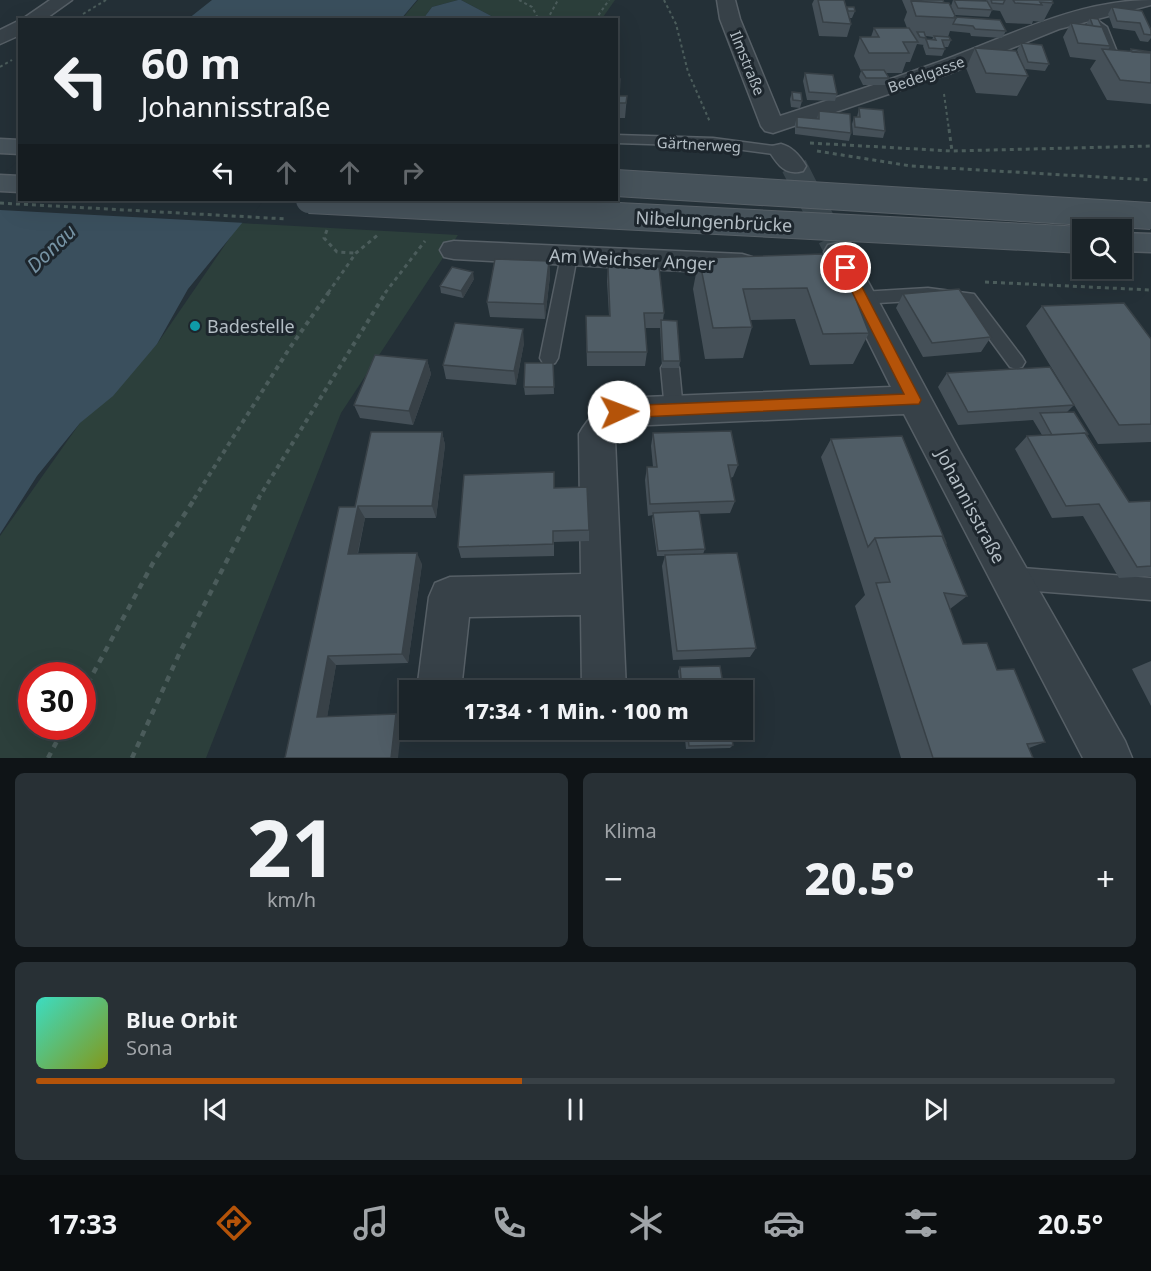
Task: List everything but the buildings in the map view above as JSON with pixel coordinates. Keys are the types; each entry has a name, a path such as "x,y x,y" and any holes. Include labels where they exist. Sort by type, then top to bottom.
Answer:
{"main road":[{"path":"0,146 18,147"},
{"path":"0,183 18,184"},
{"name":"Nibelungenbrücke","path":"618,183 1151,216"},
{"name":"Nibelungenbrücke","path":"328,201 1072,239"},
{"path":"1132,242 1151,243"}],"street":[{"path":"33,18 63,0"},
{"name":"Ilmstraße","path":"726,0 730,19 773,126"},
{"name":"Bedelgasse","path":"773,126 940,69 1052,25 1148,0"},
{"path":"0,38 18,27"},
{"name":"Am Weichser Anger","path":"454,250 763,265"},
{"name":"Johannisstraße","path":"842,272 1108,758"},
{"path":"604,680 597,434 619,412 914,400"},
{"path":"440,680 450,597 602,594"}],"lane":[{"path":"1086,15 1103,29 1115,65"},
{"name":"Gärtnerweg","path":"618,139 713,142 787,158"},
{"path":"549,358 569,256"},
{"path":"842,272 928,294 968,298 1016,362"},
{"path":"670,368 674,410"},
{"path":"1010,578 1151,589"}],"path":[{"path":"83,15 106,0"},
{"path":"519,0 532,7 538,18"},
{"path":"548,18 558,0"},
{"path":"596,18 609,0"},
{"path":"664,0 676,24 688,72 709,121"},
{"path":"940,69 952,151"},
{"path":"787,158 807,143 825,142 952,151 1151,146"},
{"path":"787,158 824,151 911,166 1151,180"},
{"path":"96,668 153,563 290,350 356,253 380,233"},
{"path":"132,758 180,652 256,502 384,296 428,238"},
{"path":"977,282 1151,290"},
{"path":"48,758 58,740"}],"green space":[{"path":"418,0 458,0 432,7 424,18 403,18"},
{"path":"461,0 615,0 602,18 495,18"},
{"path":"240,223 458,235 341,413 206,758 0,758 0,536 80,423 157,344"}],"water":[{"path":"212,0 417,0 402,18 189,18"},
{"path":"461,0 495,18 424,18 432,7"},
{"name":"Donau","path":"0,181 18,198 18,201 260,201 188,289 157,344 113,396 80,423 37,476 0,534"}],"pier":[{"path":"18,161 18,201 263,201 246,223 0,210 0,177"}],"tunnel":[{"path":"794,166 838,252"}],"place":[{"name":"Badestelle","path":"195,326"}],"route":[{"path":"619,412 914,400 846,268"}]}
